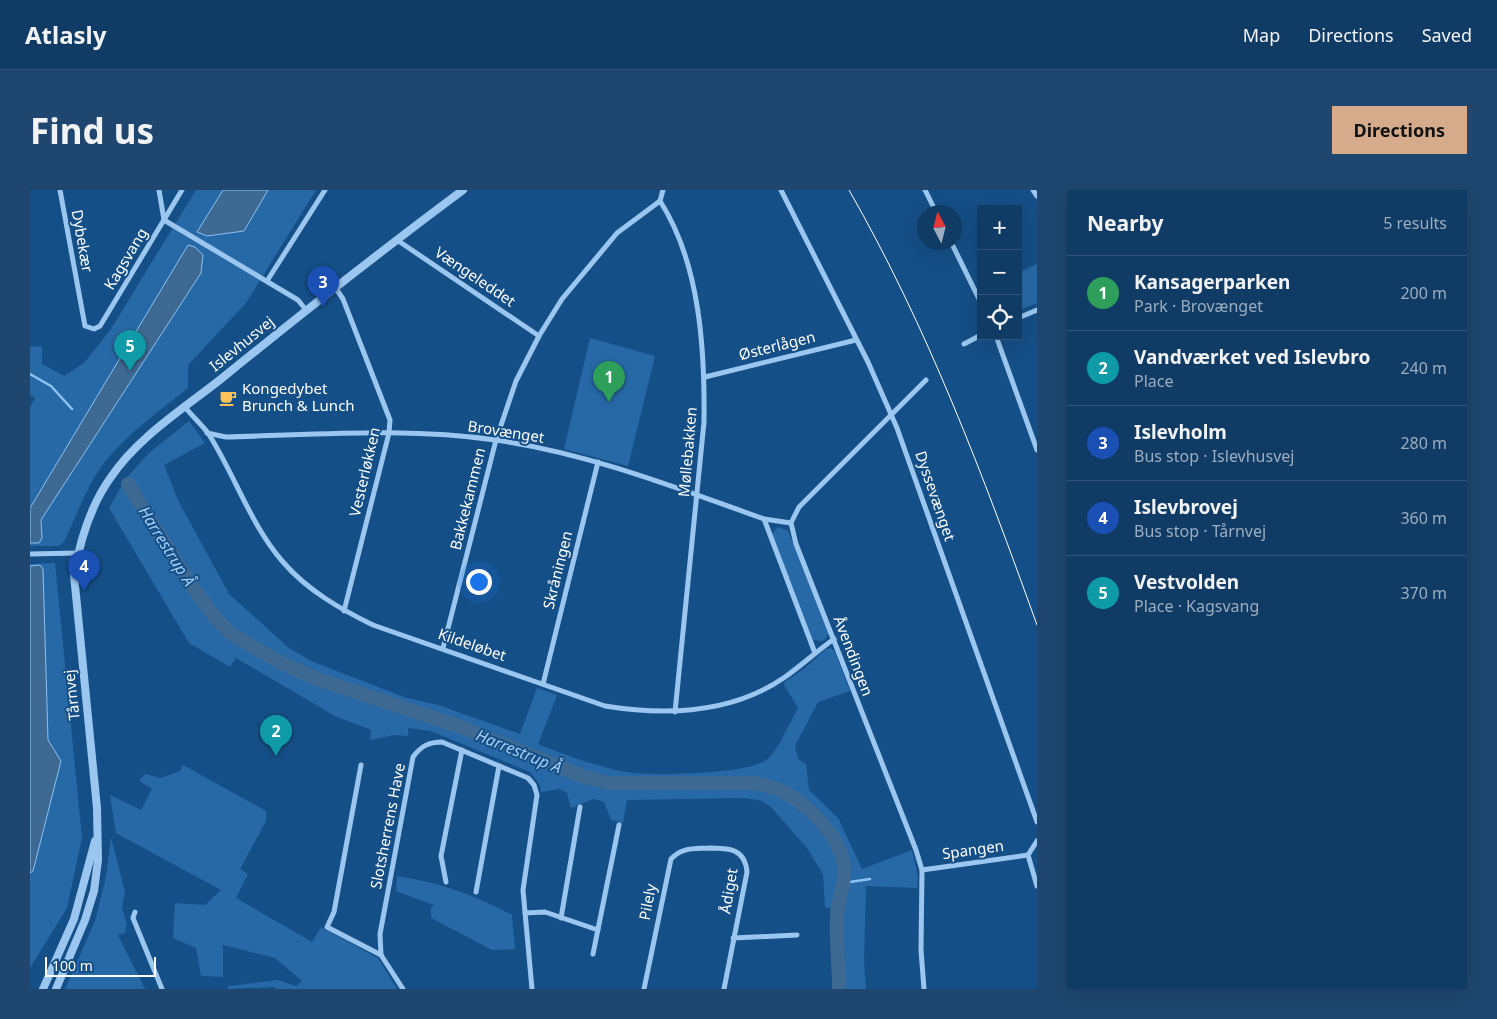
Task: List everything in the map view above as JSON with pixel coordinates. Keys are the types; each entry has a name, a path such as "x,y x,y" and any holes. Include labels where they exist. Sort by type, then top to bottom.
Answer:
{"street":[{"name":"Dybekær","path":"60,190 85,326"},
{"path":"159,190 164,220 298,300 306,310"},
{"name":"Kagsvang","path":"85,326 94,329 100,326 182,190"},
{"path":"267,281 324,190"},
{"name":"Islevhusvej","path":"78,553 94,506 112,475 135,448 306,310 464,190"},
{"path":"660,201 663,190"},
{"name":"Dyssevænget","path":"781,190 892,415 1037,822"},
{"path":"925,190 932,205"},
{"path":"1033,190 1037,196"},
{"name":"Bakkekammen","path":"443,648 496,440 516,381 539,336 562,299 617,233 660,201"},
{"name":"Møllebakken","path":"660,201 670,216 685,257 701,331 704,377 704,422 675,712"},
{"name":"Vængeleddet","path":"397,240 539,336"},
{"path":"955,250 977,295"},
{"name":"Vesterløkken","path":"336,287 343,299 390,420 389,433 344,611"},
{"path":"1022,316 1037,310"},
{"path":"964,344 977,337"},
{"name":"Østerlågen","path":"704,377 856,340"},
{"path":"997,340 1037,450"},
{"path":"791,523 799,507 926,380"},
{"name":"Kildeløbet","path":"185,407 207,433 260,529 283,562 321,596 344,611 373,625 605,706 639,712 675,712 731,703 785,677 834,639"},
{"name":"Brovænget","path":"207,433 226,437 389,433 496,440 598,462 764,519 791,523"},
{"name":"Skråningen","path":"543,684 598,462"},
{"path":"764,519 815,653"},
{"name":"Åvendingen","path":"791,523 796,544 914,844 922,870 924,989"},
{"path":"30,554 78,553"},
{"name":"Tårnvej","path":"56,989 75,945 94,891 98,860 97,808 74,575 78,553"},
{"name":"Slotsherrens Have","path":"403,989 382,955 380,934 413,757 418,749 432,742 442,742 462,750 528,778 534,785 537,795 524,875 525,913 532,989"},
{"path":"446,882 441,856 462,750"},
{"path":"361,765 334,912 327,927 382,955"},
{"path":"476,892 499,766"},
{"path":"560,918 580,807"},
{"path":"593,954 619,826"},
{"name":"Tårnvej","path":"43,989 74,919 97,835"},
{"path":"1037,841 1028,855 1037,886"},
{"name":"Ådiget","path":"708,848 729,848 734,850 744,858 747,872 724,989"},
{"name":"Pilely","path":"644,989 668,864 682,850 708,848"},
{"name":"Spangen","path":"922,870 1028,855"},
{"path":"135,912 133,918 162,989"},
{"path":"525,913 545,912 598,930"},
{"path":"733,938 797,935"}],"shaded area":[{"path":"196,190 316,190 246,303 188,365 188,388 133,433 104,463 87,491 65,540 60,546 30,546 30,408 35,398 30,395 30,346 42,347 42,364 64,376 84,363 111,329"},
{"path":"223,190 268,190 244,231 207,236 197,232"},
{"path":"188,245 195,247 203,255 201,273 41,520 42,538 39,543 30,543 30,508"},
{"path":"1037,264 1037,303 1022,309 1022,295 1022,271"},
{"path":"590,338 655,356 628,466 564,449"},
{"path":"189,421 205,443 164,465 178,500 229,594 289,648 311,661 404,697 441,706 520,734 537,688 557,695 538,744 571,757 615,770 656,774 723,771 759,764 773,753 798,708 783,683 804,669 826,649 831,648 835,652 850,691 818,702 795,746 798,759 806,764 809,790 838,818 862,869 912,850 918,877 917,888 866,886 864,960 866,989 833,989 832,909 825,907 823,874 807,848 770,806 759,800 744,798 627,800 623,823 611,820 604,802 593,799 571,808 567,793 560,789 541,792 540,785 530,772 431,731 408,728 408,736 394,735 370,740 371,730 335,716 236,658 230,667 189,643 109,508 126,478 149,453"},
{"path":"778,527 788,531 829,634 823,641 813,640 772,534"},
{"path":"55,563 82,838 67,908 30,968 30,564"},
{"path":"40,565 43,569 48,740 61,761 33,871 30,873 30,566"},
{"path":"183,765 266,811 266,821 240,869 248,874 236,898 312,942 321,927 378,958 397,989 275,989 275,987 228,989 228,986 278,980 296,986 302,981 275,958 223,945 223,977 201,976 196,948 173,938 175,903 205,905 221,890 116,833 110,795 141,810 152,789 139,781 145,774 161,778 180,771"},
{"path":"111,837 125,892 122,907 127,925 125,933 118,935 145,989 65,989 95,921 106,877"},
{"path":"397,876 456,890 512,915 515,949 492,950 431,918 431,908 434,905 396,891"}],"waterway":[{"name":"Harrestrup Å","path":"30,374 51,386 72,409"},
{"name":"Harrestrup Å","path":"128,484 191,585 217,620 231,634 283,664 320,680 458,726 584,777 608,783 753,783 776,789 798,801 816,816 831,835 842,856 844,879 837,916 839,989"},
{"path":"843,883 870,879"}],"tram line":[{"path":"849,190 878,242 929,349 975,458 1037,625"}],"place":[{"name":"Islevholm","path":"323,307"},
{"name":"Vestvolden","path":"130,371"},
{"name":"Kongedybet Brunch & Lunch","path":"228,398"},
{"name":"Kansagerparken","path":"609,402"},
{"name":"Islevbrovej","path":"84,591"},
{"name":"Vandværket ved Islevbro","path":"276,756"}]}
